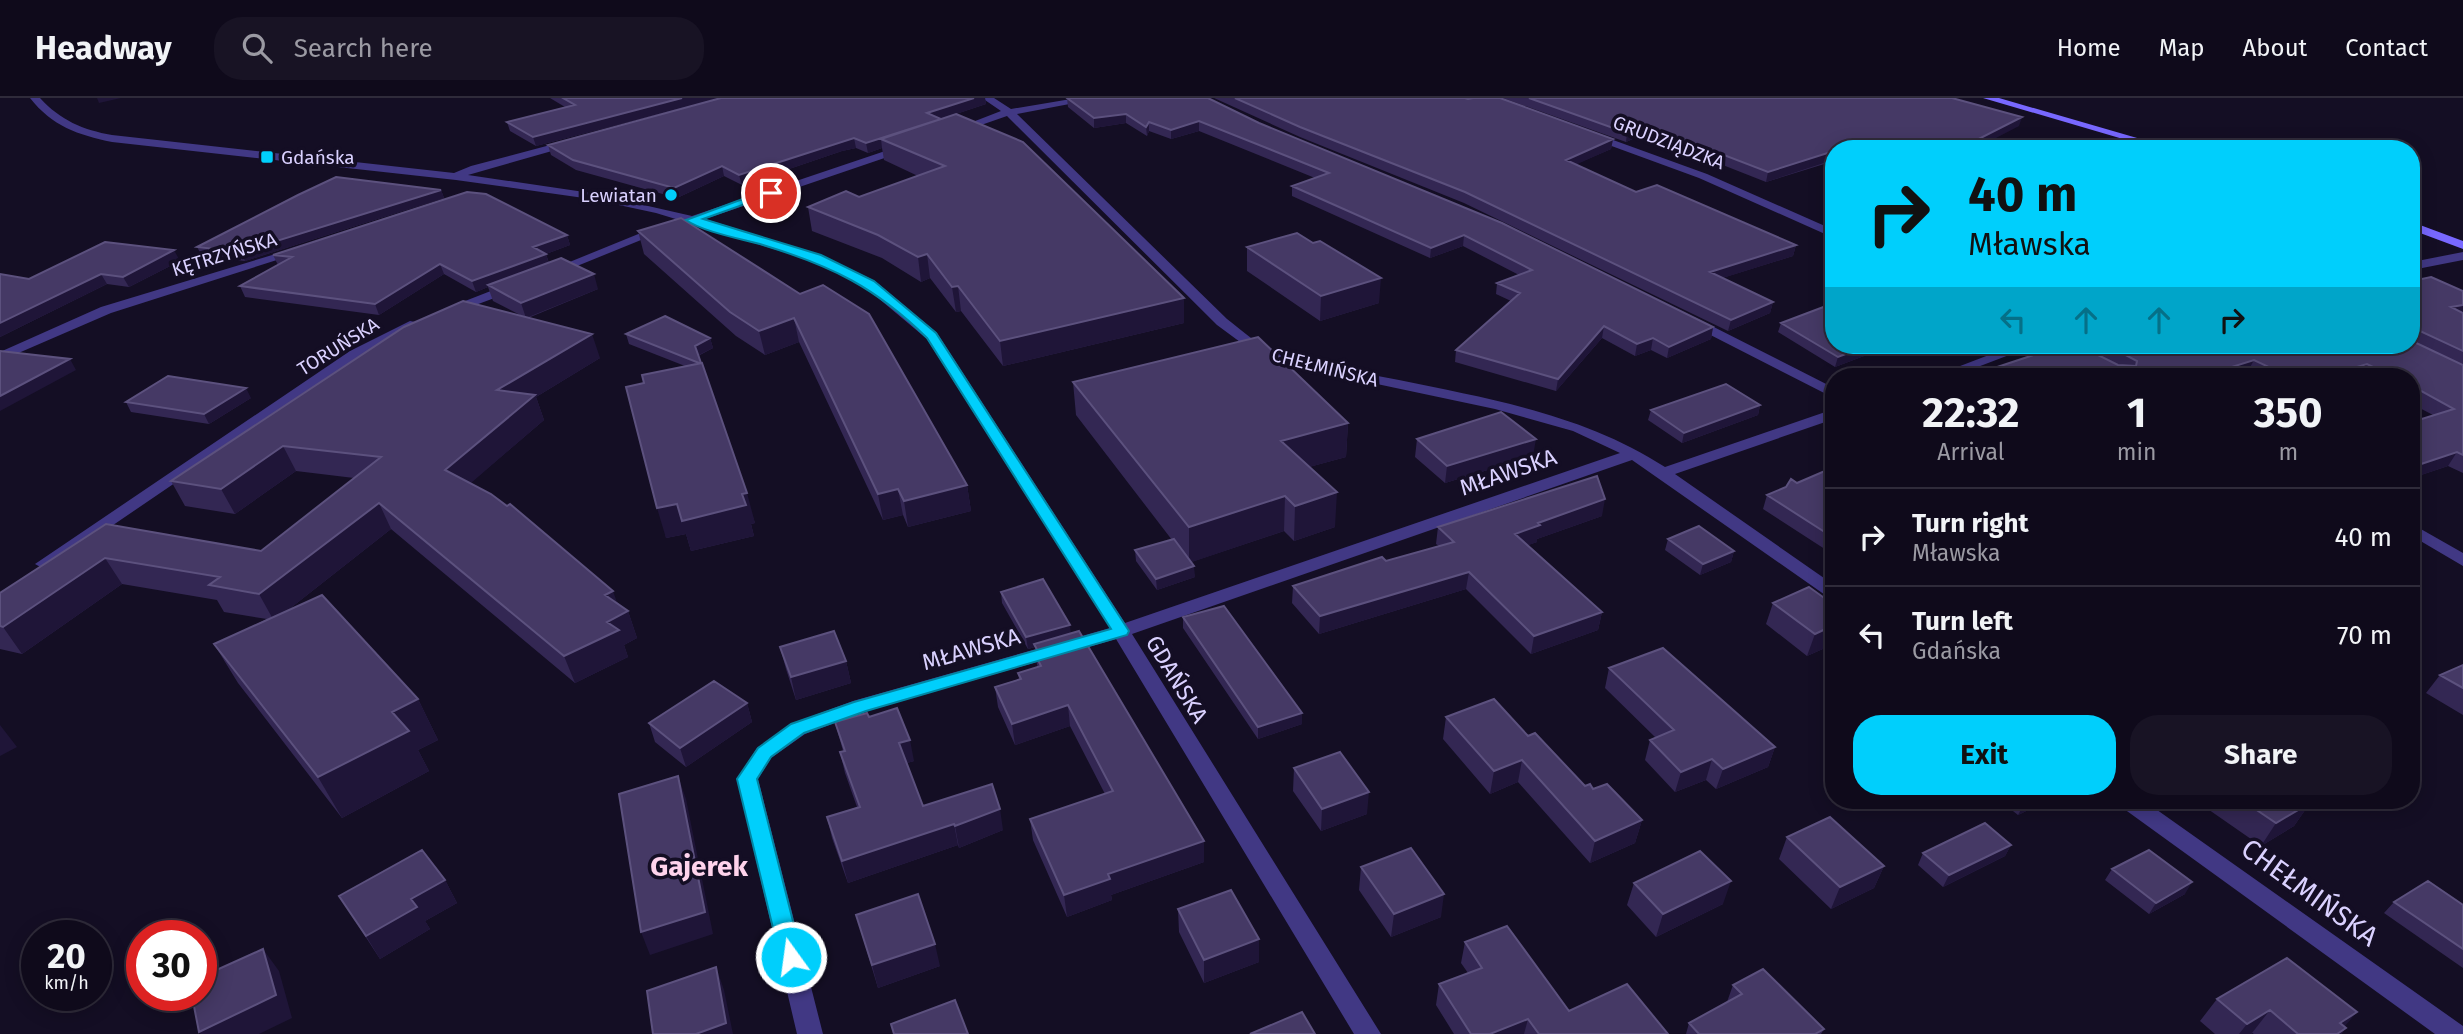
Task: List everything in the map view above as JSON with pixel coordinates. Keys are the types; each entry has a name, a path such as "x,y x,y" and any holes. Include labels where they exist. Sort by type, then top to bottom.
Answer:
{"street":[{"name":"GDAŃSKA","path":"35,98 51,117 69,128 126,141 456,177 591,196 692,220 817,258 870,284 932,336 1121,631 1368,1034"},
{"name":"CHEŁMIŃSKA","path":"987,98 1009,112 1222,322 1260,350 1297,363 1498,405 1578,428 1634,454 1825,587"},
{"path":"943,135 1009,112 1096,98"},
{"path":"1988,98 2138,140"},
{"name":"GRUDZIĄDZKA","path":"1573,128 1703,176 1825,230"},
{"path":"456,177 475,168 582,140"},
{"name":"TORUŃSKA","path":"34,570 355,354 416,322 692,220 916,144"},
{"path":"480,192 503,183"},
{"path":"2420,229 2463,244"},
{"name":"KĘTRZYŃSKA","path":"0,357 106,310 315,246"},
{"path":"2420,264 2463,256"},
{"path":"1677,313 1825,389"},
{"path":"1963,368 2003,354"},
{"path":"2080,354 2108,368"},
{"path":"1663,473 1825,417"},
{"name":"MŁAWSKA","path":"810,1034 747,779 765,753 798,729 860,706 1121,631 1634,454"},
{"path":"2420,534 2463,561"},
{"name":"CHEŁMIŃSKA","path":"2142,809 2455,1034"}],"building":[{"path":"563,98 682,98 533,137 507,122 575,105"},
{"path":"721,98 974,98 927,113 941,119 866,143 854,138 739,175 722,166 674,188 573,160 548,145"},
{"path":"1067,98 1208,98 1259,123 1502,223 1713,327 1669,347 1653,338 1637,344 1604,326 1558,379 1456,350 1520,293 1497,283 1532,270 1464,235 1431,248 1292,186 1329,173 1199,121 1171,130 1149,122 1146,127 1126,114 1094,118"},
{"path":"1235,98 1500,98 1613,139 1566,160 1636,192 1657,185 1796,245 1710,272 1773,302 1731,320 1465,192 1300,127"},
{"path":"1529,98 1952,98 2022,117 1977,140 1825,140 1825,154 1768,172 1646,125 1627,133"},
{"path":"956,114 1023,142 1184,298 1000,341 958,286 952,287 927,254 918,257 878,235 808,207 846,191 859,197 945,166 881,139"},
{"path":"336,177 441,190 241,252 197,247 298,195"},
{"path":"467,192 486,194 567,235 533,247 546,254 472,281 440,264 375,304 240,286 292,257 273,255"},
{"path":"681,218 800,294 823,285 869,314 967,485 904,501 898,489 878,494 794,318 759,331 730,312 638,231"},
{"path":"1297,233 1313,243 1320,241 1381,278 1321,296 1247,247"},
{"path":"105,242 174,250 123,277 101,274 0,323 0,274 29,279"},
{"path":"561,258 594,274 521,303 488,285"},
{"path":"2431,277 2463,291 2463,305 2451,307 2463,313 2463,351 2420,331 2420,279"},
{"path":"463,301 592,334 497,390 535,395 445,470 491,494 507,506 510,504 613,591 605,595 628,611 607,622 619,630 564,656 379,503 259,594 209,585 220,577 105,558 3,627 0,626 0,593 106,524 261,551 381,457 283,446 221,489 171,481 404,327"},
{"path":"1825,306 1825,349 1781,323"},
{"path":"665,316 710,338 695,346 701,363 626,334"},
{"path":"1258,337 1348,423 1281,441 1337,492 1295,506 1285,496 1189,527 1073,382"},
{"path":"2420,345 2463,365 2463,455 2457,452 2420,464 2420,420 2454,409 2420,390 2420,368 2375,368 2367,364 2353,368 2271,368 2254,360 2228,368 1994,368 2037,354 2096,354 2118,365 2136,366 2137,361 2124,354 2420,354"},
{"path":"0,351 70,359 0,396"},
{"path":"702,363 747,493 742,494 746,505 682,521 677,504 657,508 626,387 644,383 642,375"},
{"path":"168,376 246,388 204,414 126,402"},
{"path":"1726,384 1760,405 1684,433 1651,410"},
{"path":"1501,412 1536,439 1447,466 1417,439"},
{"path":"1825,471 1825,532 1767,495 1786,487 1791,479 1797,483"},
{"path":"1597,476 1605,499 1515,534 1602,612 1534,636 1469,572 1320,616 1293,586 1382,557 1386,561 1454,542 1438,527"},
{"path":"1699,526 1734,551 1703,564 1668,539"},
{"path":"1174,539 1194,566 1156,579 1135,550"},
{"path":"1043,579 1070,625 1026,637 1001,592"},
{"path":"1809,587 1825,599 1825,629 1815,634 1773,603"},
{"path":"322,595 418,699 392,712 409,731 318,777 214,644"},
{"path":"1224,606 1302,713 1258,727 1183,617"},
{"path":"834,631 846,661 791,677 780,647"},
{"path":"1079,631 1204,841 1108,874 1110,879 1064,895 1030,819 1113,791 1068,705 1012,724 995,687 1021,679 1018,673 1041,666 1037,658 1041,657 1034,644"},
{"path":"1663,648 1775,747 1723,769 1712,759 1681,772 1650,740 1674,730 1609,668"},
{"path":"2463,665 2463,688 2440,675"},
{"path":"714,681 747,703 680,748 649,723"},
{"path":"1494,699 1528,736 1535,733 1585,786 1590,784 1593,789 1607,784 1642,820 1595,841 1522,760 1494,771 1446,717"},
{"path":"897,708 910,740 899,743 923,806 992,784 1000,809 842,861 827,817 860,807 840,752 845,751 835,722 867,713 869,717"},
{"path":"1340,752 1369,792 1322,809 1294,768"},
{"path":"678,776 705,912 641,932 619,794"},
{"path":"2255,809 2300,809 2276,823"},
{"path":"1830,817 1884,866 1840,887 1787,837"},
{"path":"1985,823 2011,845 1949,875 1923,853"},
{"path":"1411,848 1444,894 1394,914 1361,867"},
{"path":"422,850 445,880 411,899 417,907 366,936 339,896"},
{"path":"2149,850 2192,882 2156,903 2112,869"},
{"path":"1700,851 1731,881 1663,914 1634,883"},
{"path":"2428,881 2463,905 2463,949 2394,902"},
{"path":"1231,890 1259,939 1204,960 1178,909"},
{"path":"918,894 935,944 872,965 856,915"},
{"path":"1507,926 1569,1011 1627,984 1668,1034 1539,1034 1528,1019 1490,1034 1471,1034 1439,984 1482,968 1465,942"},
{"path":"263,949 276,995 199,1032 195,1011 217,1011 217,970"},
{"path":"2287,958 2357,1012 2340,1023 2346,1028 2337,1034 2298,1034 2270,1010 2247,1024 2217,999"},
{"path":"716,967 726,1023 696,1034 653,1034 647,991"},
{"path":"1763,969 1824,1029 1815,1034 1699,1034 1689,1023 1742,994 1733,985"},
{"path":"955,1000 968,1034 894,1034 891,1024"},
{"path":"1302,1012 1315,1034 1250,1034"}],"place":[{"name":"Gdańska","path":"267,157"},
{"name":"Lewiatan","path":"671,195"}],"district":[{"name":"Gajerek","path":"699,866"}],"route":[{"path":"771,193 692,220 817,258 870,284 932,336 965,392 1121,631 860,706 798,729 765,753 747,779 791,957"}]}
